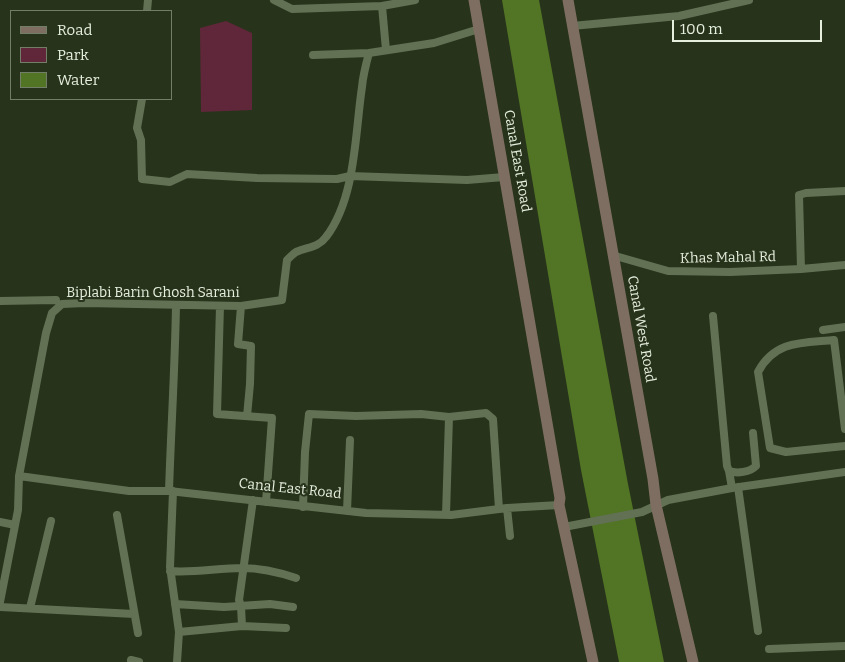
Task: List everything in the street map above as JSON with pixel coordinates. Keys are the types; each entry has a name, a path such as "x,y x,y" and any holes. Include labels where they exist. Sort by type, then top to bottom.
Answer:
{"main road":[{"name":"Canal East Road","path":"474,0 558,488 559,505 593,662"},
{"name":"Canal West Road","path":"568,0 653,479 656,505 692,662"}],"street":[{"path":"274,0 292,9 382,6 414,0"},
{"path":"572,26 679,16 749,0"},
{"path":"382,6 386,50"},
{"path":"314,55 369,53 434,43 479,28"},
{"name":"Biplabi Barin Ghosh Sarani","path":"0,602 18,510 19,476 46,333 52,313 62,304 85,302 240,306 282,300 287,260 296,252 314,247 326,238 344,201 356,143 362,85 369,53"},
{"path":"142,100 137,128 142,140 142,179 170,182 187,174 257,178 337,179 350,176 468,180 504,177"},
{"path":"801,269 799,195 845,191"},
{"name":"Khas Mahal Rd","path":"612,255 668,271 730,272 845,265"},
{"path":"0,301 56,300"},
{"path":"176,305 171,424 170,571 179,632 177,662"},
{"path":"220,306 217,414 272,418 266,502"},
{"path":"240,306 238,344 251,346 247,416"},
{"path":"713,316 727,466 735,488 758,631"},
{"path":"823,330 845,327"},
{"path":"845,429 834,340 792,344 774,351 764,360 758,372 770,448 786,452 845,446"},
{"path":"303,506 305,452 309,414 356,416 411,414 449,417 486,413 493,420 503,509 510,536"},
{"path":"446,515 449,417"},
{"path":"729,471 752,470 756,466 753,433"},
{"path":"347,511 350,440"},
{"path":"752,470 754,485"},
{"path":"564,527 642,512 668,500 845,472"},
{"name":"Canal East Road","path":"19,476 129,491 171,491 347,511 446,515 559,505"},
{"path":"242,626 239,600 253,500"},
{"path":"117,515 138,633"},
{"path":"30,608 51,521"},
{"path":"0,522 15,525"},
{"path":"170,571 242,568 273,571 296,578"},
{"path":"175,604 224,607 270,604 293,607"},
{"path":"0,607 134,614"},
{"path":"179,632 242,626 286,628"},
{"path":"769,649 845,646"}],"green space":[{"path":"226,21 252,33 252,110 201,112 200,28"}],"water":[{"path":"502,0 539,0 628,484 664,662 619,662 581,470"}]}
